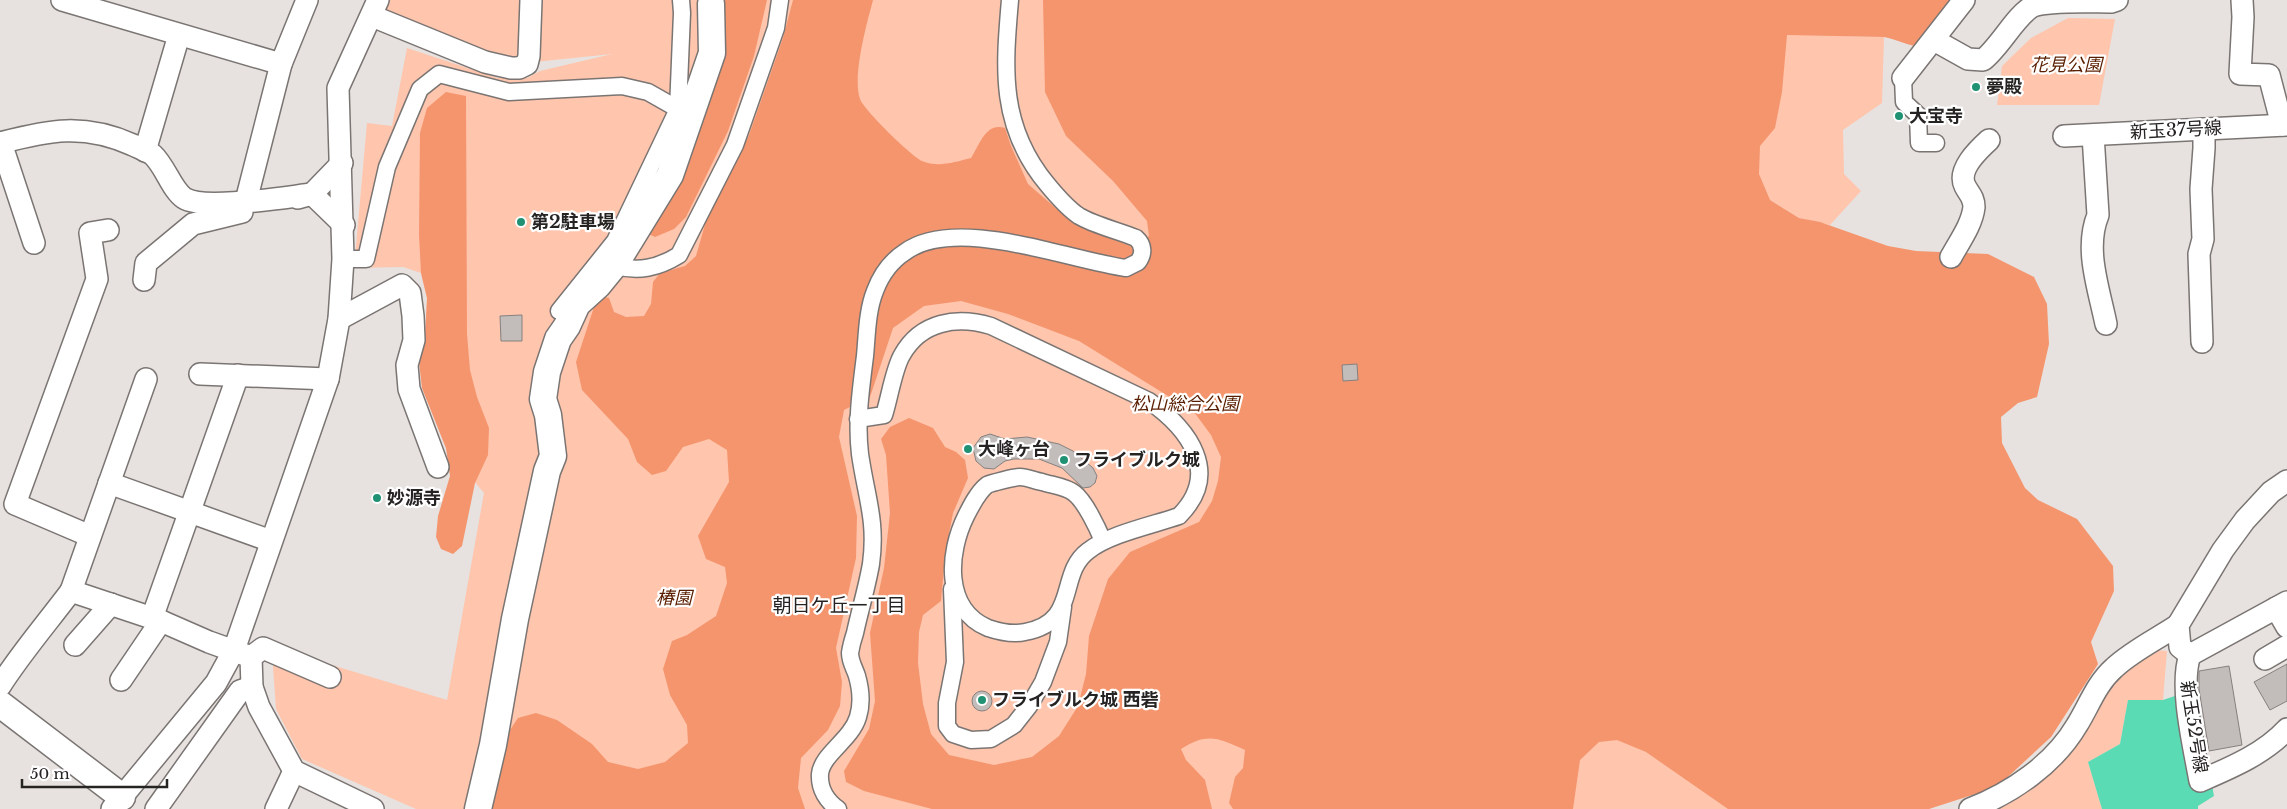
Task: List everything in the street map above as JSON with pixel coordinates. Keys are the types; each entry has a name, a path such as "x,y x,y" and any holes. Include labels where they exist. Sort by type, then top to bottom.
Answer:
{"street":[{"path":"62,0 281,64"},
{"path":"246,201 281,64 307,0"},
{"path":"0,704 117,803 243,653 272,541 328,379 339,319 344,225 338,88 375,8 485,62 519,68 527,64 529,56 531,0"},
{"path":"559,311 616,241 678,109 681,0"},
{"path":"616,264 615,266 626,269 648,269 670,261 679,255 735,145 776,28 780,0"},
{"path":"838,809 830,803 820,782 821,771 832,752 840,746 853,728 860,707 860,686 850,652 871,566 874,537 872,508 860,453 858,419 867,328 874,293 879,281 895,260 916,245 934,239 954,238 1026,245 1126,268 1136,264 1142,255 1142,247 1136,238 1079,216 1058,197 1039,174 1024,149 1013,121 1006,92 1005,63 1010,0"},
{"path":"1936,143 1919,143 1918,115 1904,102 1904,78 1964,0"},
{"path":"1934,40 1968,59 1983,60 1992,53 2023,15 2033,6 2049,2 2111,2 2117,0"},
{"path":"2242,0 2240,74 2269,75 2284,125"},
{"path":"478,809 493,745 515,619 546,471 553,456 548,415 543,399 547,372 558,339 567,326 577,304 598,285 616,264 670,175 712,53 711,4"},
{"path":"144,151 179,34"},
{"path":"343,259 366,259 387,167 420,88 439,74 509,92 622,86 648,92 678,109"},
{"name":"新玉37号線","path":"2064,136 2284,125"},
{"path":"2202,342 2199,254 2202,239 2201,189 2204,129"},
{"path":"34,243 0,143 35,133 70,130 99,134 122,140 153,155 184,198 200,204 312,194"},
{"path":"2093,134 2098,215 2094,226 2093,254 2106,324"},
{"path":"1951,257 1965,233 1974,207 1972,194 1965,186 1964,176 1973,157 1989,140"},
{"path":"144,280 146,264 193,224 220,216 282,204 312,194 342,163"},
{"path":"312,194 344,225"},
{"path":"90,536 15,504 97,279 90,233 108,230"},
{"path":"339,319 402,285 410,293 414,316 414,340 407,365 409,390 438,467"},
{"path":"858,419 884,415 901,355 919,335 935,325 954,320 972,320 990,326 1149,401 1169,415 1190,442 1199,468 1198,486 1191,502 1179,516 1103,541 1086,552 1077,566 1063,608 1058,642 1043,682 1029,706 1014,725 991,738 971,740 953,734 947,726 947,703 955,662 956,643 952,575 954,545 972,504 988,485 1020,477 1074,493 1094,519 1103,541"},
{"path":"200,374 328,379"},
{"path":"122,680 156,620 238,375"},
{"path":"0,686 20,655 46,626 71,591 146,379"},
{"path":"1970,809 1995,799 2036,771 2063,746 2099,684 2131,654 2178,625 2223,550 2240,526 2271,492 2287,481"},
{"path":"109,483 272,541"},
{"path":"952,575 957,595 968,613 980,623 994,630 1014,633 1035,630 1053,619 1063,608"},
{"path":"71,591 156,620 209,642 243,653 263,648 330,677"},
{"path":"75,645 110,604"},
{"path":"2282,605 2287,627"},
{"name":"新玉52号線","path":"2282,605 2190,655 2186,667 2187,700 2200,781 2233,767 2284,738"},
{"path":"2178,625 2180,647 2190,655"},
{"path":"2265,659 2287,646"},
{"path":"243,653 259,707 294,771 373,809"},
{"path":"156,809 240,692 252,687"},
{"path":"276,809 294,771"}],"green space":[{"path":"385,0 526,0 526,54 514,61 379,14"},
{"name":"松山総合公園","path":"534,0 1850,0 1842,36 1884,37 1882,103 1843,130 1844,174 1861,191 1830,225 1799,218 1770,200 1753,204 2098,664 2051,737 1929,809 416,809 302,759 276,709 273,667 279,649 447,700 484,493 446,448 422,388 419,361 425,338 427,298 421,273 403,267 354,268 367,123 392,126 407,48 498,78 527,78 540,71 612,54 534,62"},
{"path":"709,0 767,0 754,56 728,131 686,217 674,229 655,237 641,230 693,95"},
{"name":"松山総合公園","path":"793,0 873,0 859,64 858,89 860,99 878,122 916,157 922,161 934,164 953,163 971,158 988,131 998,127 1005,128 1028,184 1073,223 1133,247 1149,236 1147,221 1113,181 1066,136 1045,92 1043,0 1956,0 1919,46 1884,37 1787,35 1782,92 1775,128 1760,146 1759,174 1770,200 1799,218 1820,222 1888,246 1916,251 1988,254 2034,277 2047,304 2049,344 2037,397 2018,403 2001,417 2002,443 2025,488 2038,500 2077,519 2113,566 2114,591 2091,642 2098,664 2051,737 1997,787 1929,809 1728,809 1646,752 1617,740 1599,742 1580,760 1573,809 1233,809 1229,803 1235,777 1243,768 1245,750 1228,742 1213,739 1198,740 1181,749 1186,760 1205,780 1212,809 932,809 864,791 846,782 844,771 869,729 875,701 870,633 884,568 890,513 886,455 881,439 890,427 909,418 933,428 945,447 956,452 965,460 968,478 953,513 945,555 941,601 923,615 919,632 918,663 923,704 931,734 949,755 994,765 1032,757 1059,736 1078,706 1086,674 1089,636 1108,579 1130,552 1199,522 1212,501 1218,481 1221,457 1211,435 1194,412 1079,341 1008,314 961,301 924,306 893,328 870,397 844,410 839,437 857,516 856,558 836,648 842,682 840,706 828,730 801,758 798,788 805,809 491,809 504,739 518,718 536,713 557,720 592,744 608,762 638,769 665,762 688,743 687,725 670,695 663,669 672,641 687,635 716,616 727,583 725,567 706,559 698,536 729,482 727,450 709,439 683,447 666,471 652,475 637,462 628,439 582,390 576,362 595,304 600,296 609,298 614,312 626,317 644,316 651,304 653,282 660,273 685,266 696,256 706,221 749,135 783,38"},
{"name":"花見公園","path":"2068,18 2115,19 2099,105 1997,105 2002,66 2031,38"},
{"path":"446,92 466,96 467,334 470,370 477,397 489,428 488,455 475,483 462,546 453,554 441,549 436,537 438,516 450,476 446,448 422,388 419,361 425,338 427,298 421,273 419,235 420,133 427,108"},
{"path":"2154,650 2167,651 2163,700 2128,700 2120,744 2088,762 2102,809 1994,809 2003,806 2061,763 2103,696 2120,676"}],"shaded area":[{"path":"2195,689 2214,796 2198,806 2198,809 2102,809 2088,762 2120,744 2128,700 2163,700"}],"building":[{"path":"522,315 522,341 501,341 500,316"},
{"path":"1357,364 1358,380 1343,381 1342,365"},
{"name":"フライブルク城","path":"990,434 1005,439 1027,437 1059,444 1073,451 1093,468 1097,476 1095,483 1090,487 1083,488 1062,468 1039,459 1014,459 1005,461 994,469 984,468 976,461 973,448 981,437"},
{"path":"2287,664 2287,701 2270,710 2254,682"},
{"path":"2229,666 2242,745 2209,751 2199,689 2199,671"},
{"name":"フライブルク城 西砦","path":"978,691 986,691 992,697 992,705 986,711 978,711 972,705 972,697"}],"place":[{"name":"夢殿","path":"1976,87"},
{"name":"大宝寺","path":"1899,116"},
{"name":"第2駐車場","path":"521,222"},
{"name":"大峰ヶ台","path":"968,449"},
{"name":"フライブルク城","path":"1064,460"},
{"name":"妙源寺","path":"377,498"},
{"name":"フライブルク城 西砦","path":"982,700"}],"district":[{"name":"朝日ケ丘一丁目","path":"839,605"}],"park label":[{"name":"椿園","path":"674,598"}]}
